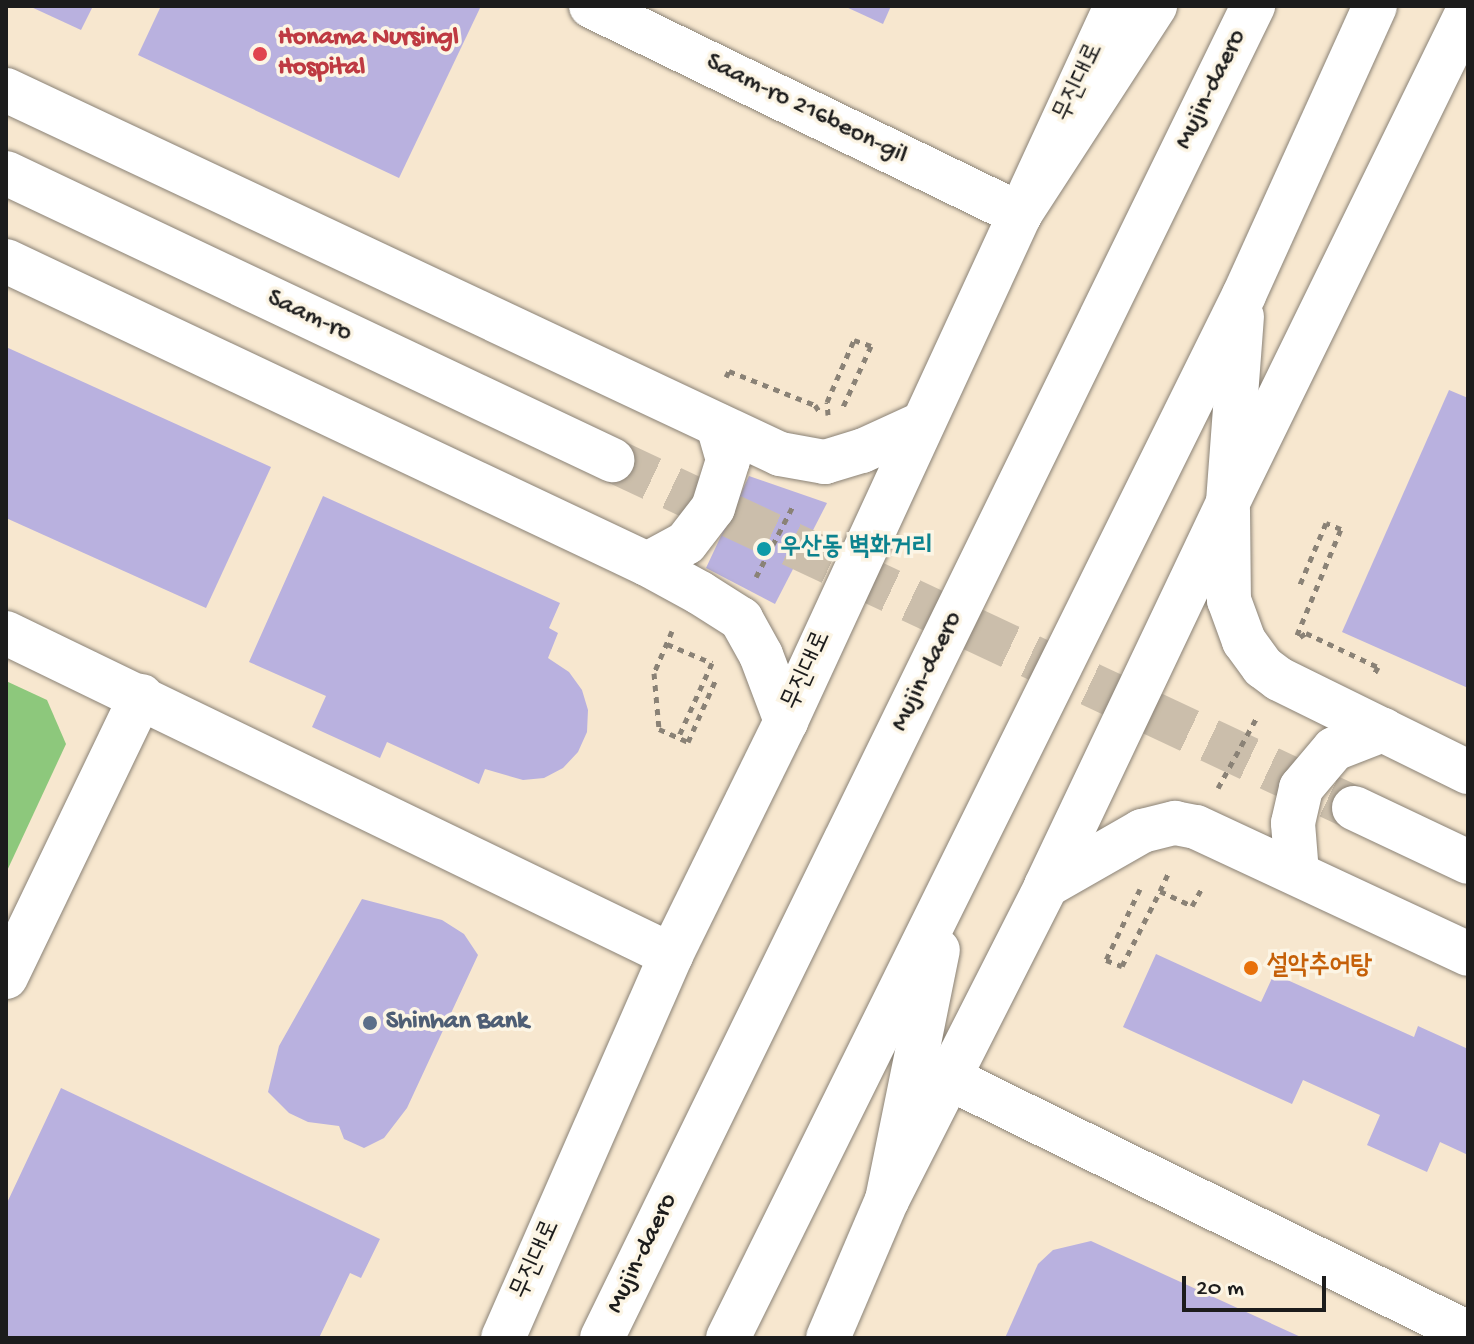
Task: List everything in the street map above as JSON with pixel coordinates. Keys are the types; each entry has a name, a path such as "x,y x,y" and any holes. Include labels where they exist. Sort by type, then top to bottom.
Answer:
{"main road":[{"name":"Saam-ro 216beon-gil","path":"591,6 1020,214"},
{"name":"무진대로","path":"503,1338 671,955 786,721 919,425 1116,6"},
{"path":"1020,214 1155,6"},
{"name":"Mujin-daero","path":"602,1338 1253,6"},
{"path":"728,1338 1244,295 1375,6"},
{"path":"828,1338 887,1200 1046,886 1228,502 1468,11"},
{"path":"6,90 720,405 780,454 825,462 862,451 919,425"},
{"name":"Saam-ro","path":"6,173 612,460"},
{"path":"6,261 647,564 741,619 761,655 786,721"},
{"path":"1244,295 1228,502 1229,600 1244,641 1263,667 1279,679 1468,772"},
{"path":"647,564 686,543 713,508 728,460 720,405"},
{"path":"6,633 671,955"},
{"path":"6,977 141,696"},
{"path":"1297,873 1293,823 1301,788 1334,749 1383,730"},
{"path":"1354,808 1468,862"},
{"path":"1046,886 1142,831 1175,823 1196,827 1468,954"},
{"path":"887,1200 950,889"},
{"path":"947,1077 1468,1333"}],"path":[{"path":"720,405 729,371 815,405 830,428 827,402 854,340 871,346 840,413"},
{"path":"756,578 797,497"},
{"path":"1299,587 1326,523 1341,529 1297,629 1296,640 1306,633 1378,667 1371,679"},
{"path":"672,631 654,673 659,729 688,742 716,679"},
{"path":"667,644 712,663 678,738"},
{"path":"1212,799 1258,715"},
{"path":"1140,889 1106,960 1122,966 1171,867"},
{"path":"1160,891 1192,906 1203,886"}],"green space":[{"path":"6,681 47,700 66,744 6,873"}],"building":[{"path":"29,6 93,6 81,30"},
{"path":"161,6 480,8 399,178 138,55"},
{"path":"844,6 891,6 883,24"},
{"path":"6,347 271,467 206,608 6,518"},
{"path":"1449,390 1468,398 1468,688 1342,632"},
{"path":"749,476 827,503 775,604 706,568"},
{"path":"323,496 560,603 549,628 558,633 548,658 569,672 582,690 588,710 587,732 578,752 563,768 544,778 523,780 485,769 479,784 387,742 380,758 312,727 326,696 249,662"},
{"name":"Shinhan Bank","path":"362,899 442,920 464,934 478,955 407,1108 384,1138 364,1148 344,1139 339,1126 308,1122 289,1113 268,1092 279,1046"},
{"path":"1156,954 1261,1002 1274,974 1414,1037 1418,1026 1468,1049 1468,1155 1440,1142 1427,1172 1367,1145 1380,1115 1303,1080 1292,1104 1123,1027"},
{"path":"61,1088 380,1239 361,1278 350,1273 319,1338 6,1338 6,1205"},
{"path":"1091,1241 1303,1338 1005,1338 1038,1264 1053,1250"}],"tunnel":[{"path":"612,460 1354,808"}],"place":[{"name":"Honama Nursingl Hospital","path":"260,54"},
{"name":"우산동 벽화거리","path":"764,549"},
{"name":"설악추어탕","path":"1251,968"},
{"name":"Shinhan Bank","path":"370,1023"}]}
